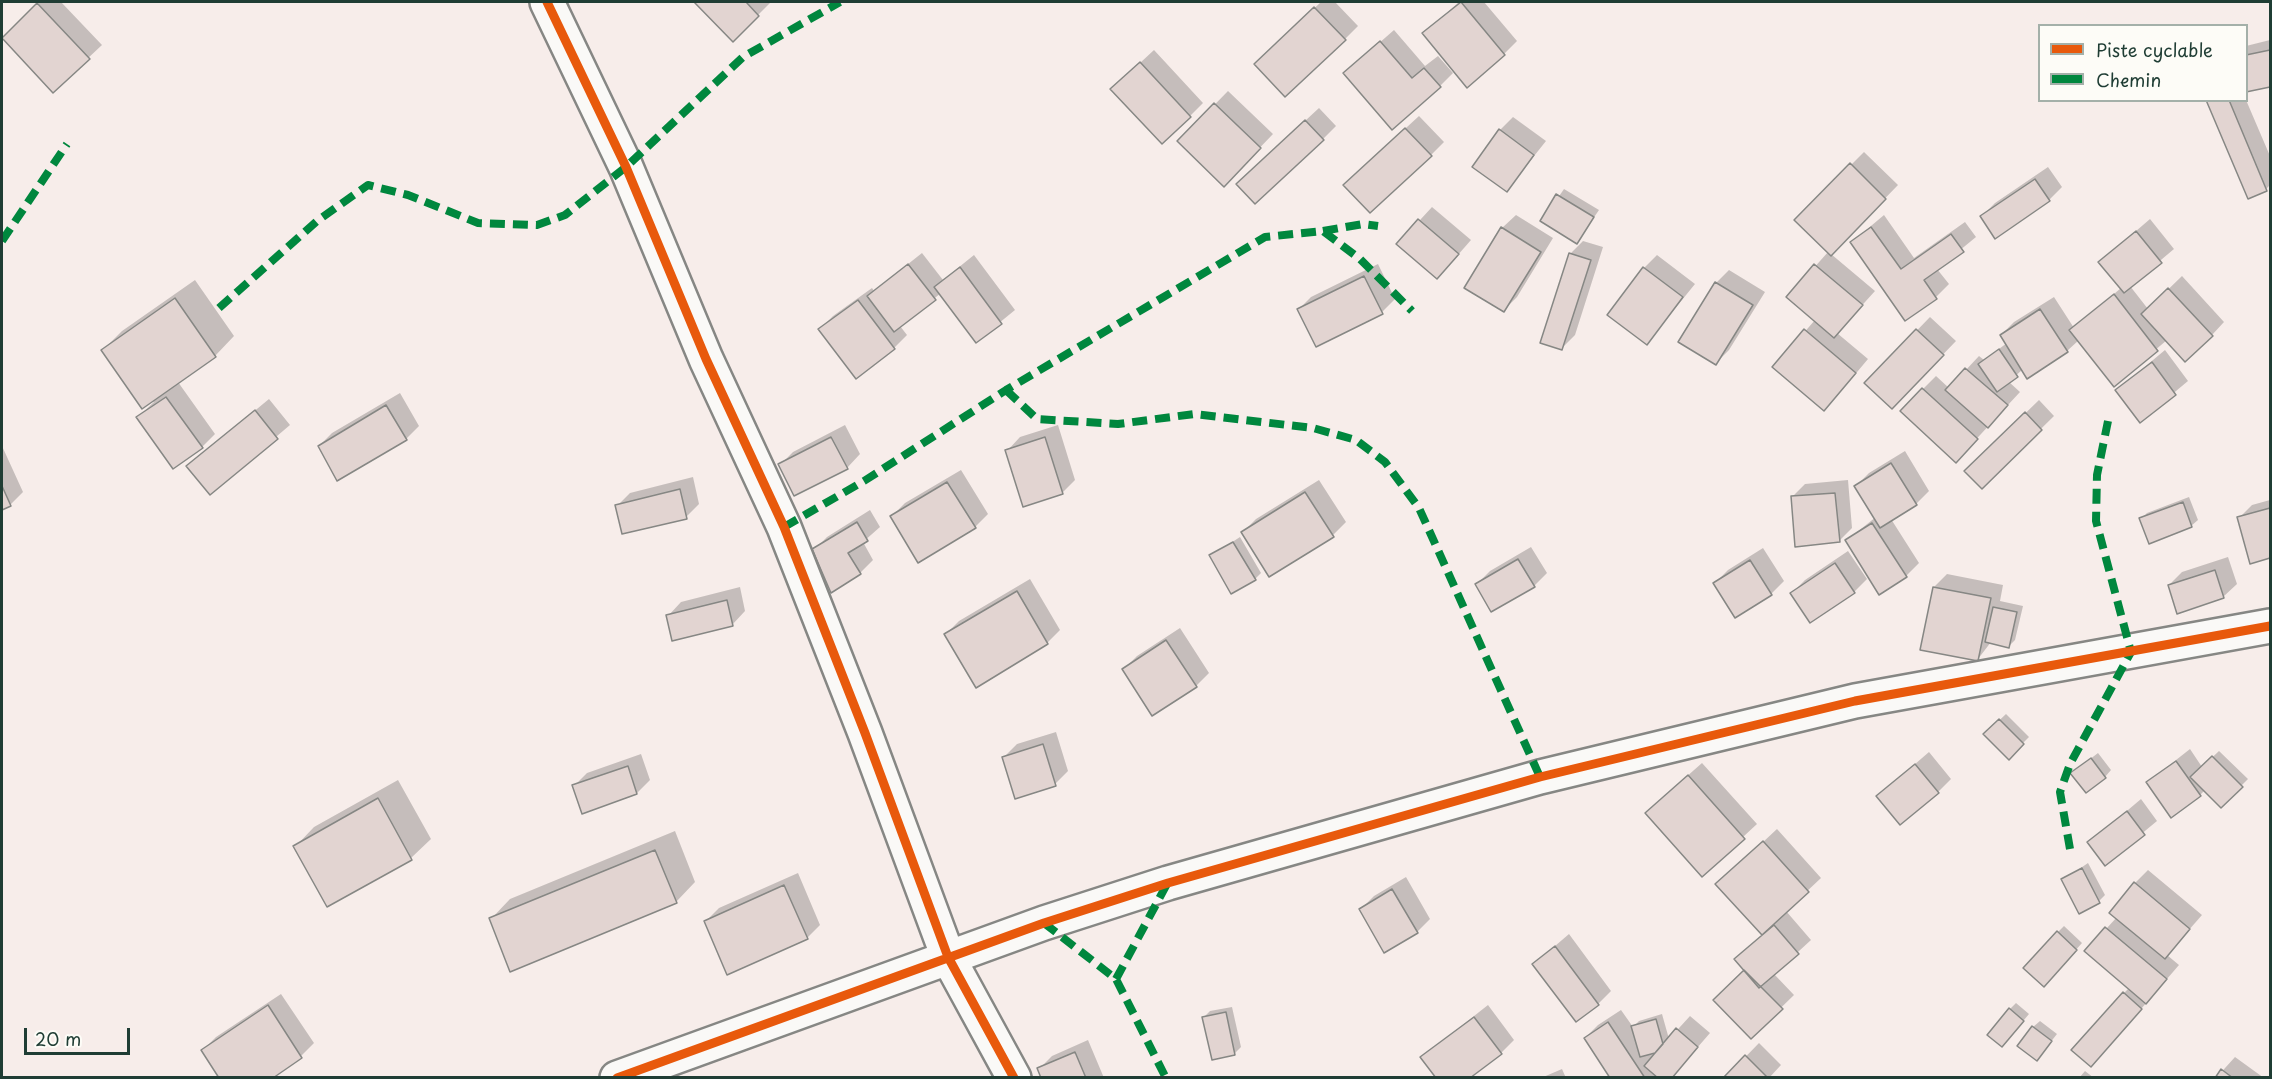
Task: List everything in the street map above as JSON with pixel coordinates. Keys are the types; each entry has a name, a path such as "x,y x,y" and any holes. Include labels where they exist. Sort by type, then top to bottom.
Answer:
{"street":[{"path":"547,2 626,167 706,358 784,527 865,733 948,957 1014,1077"},
{"path":"617,1077 948,957 1168,883 1540,777 1855,700 2271,626"}],"building":[{"path":"694,2 746,2 759,16 733,42"},
{"path":"1461,2 1505,55 1467,88 1422,33"},
{"path":"37,3 90,59 53,93 2,38"},
{"path":"1314,7 1346,40 1285,97 1254,64"},
{"path":"1380,41 1412,78 1424,68 1441,87 1392,130 1343,73"},
{"path":"2270,50 2270,87 2248,92 2248,55"},
{"path":"1140,62 1191,117 1162,144 1110,89"},
{"path":"2207,102 2230,102 2267,191 2248,199"},
{"path":"1214,103 1261,148 1224,187 1177,141"},
{"path":"1305,120 1324,140 1255,204 1236,184"},
{"path":"1405,128 1432,156 1370,213 1343,185"},
{"path":"1499,129 1534,155 1507,192 1472,167"},
{"path":"1850,163 1886,199 1831,256 1794,220"},
{"path":"2035,179 2050,201 1995,239 1980,216"},
{"path":"1556,194 1594,217 1577,244 1540,221"},
{"path":"1418,219 1459,254 1437,279 1396,244"},
{"path":"1501,227 1541,252 1504,312 1464,288"},
{"path":"1871,227 1901,269 1951,234 1964,252 1924,280 1937,299 1905,321 1850,242"},
{"path":"2136,231 2162,263 2124,293 2098,262"},
{"path":"1569,253 1591,260 1562,350 1540,343"},
{"path":"908,264 936,300 894,332 867,296"},
{"path":"1814,264 1863,305 1834,338 1786,297"},
{"path":"960,267 1002,324 976,343 934,287"},
{"path":"1643,267 1683,297 1647,345 1607,315"},
{"path":"1364,276 1383,314 1316,347 1297,309"},
{"path":"1715,282 1753,305 1716,365 1678,342"},
{"path":"2168,288 2213,336 2185,362 2141,314"},
{"path":"2114,294 2158,351 2114,387 2069,330"},
{"path":"175,298 216,357 142,409 101,350"},
{"path":"858,300 895,349 856,379 818,329"},
{"path":"2040,309 2068,352 2027,379 2000,335"},
{"path":"1804,329 1856,373 1824,411 1772,367"},
{"path":"1916,329 1944,355 1892,409 1864,383"},
{"path":"1999,349 2018,377 1997,392 1978,364"},
{"path":"2152,362 2176,395 2140,423 2115,390"},
{"path":"1965,368 2008,405 1988,428 1945,390"},
{"path":"1922,388 1978,439 1956,463 1900,411"},
{"path":"166,397 203,448 173,469 136,417"},
{"path":"386,405 407,440 337,481 318,446"},
{"path":"255,410 278,439 210,495 186,466"},
{"path":"2025,412 2042,430 1982,489 1964,471"},
{"path":"831,437 848,469 794,496 778,464"},
{"path":"1045,437 1063,494 1023,507 1005,450"},
{"path":"1891,463 1917,505 1880,528 1854,486"},
{"path":"947,482 976,528 918,563 890,516"},
{"path":"2,486 11,506 2,510"},
{"path":"680,489 687,519 622,534 615,505"},
{"path":"1305,492 1334,537 1269,577 1241,532"},
{"path":"1835,493 1840,542 1795,547 1791,496"},
{"path":"2183,502 2192,527 2149,544 2139,518"},
{"path":"2270,508 2270,558 2250,564 2237,517"},
{"path":"857,522 868,541 848,553 861,574 831,593 812,549"},
{"path":"1872,523 1907,577 1879,595 1845,540"},
{"path":"1233,542 1256,580 1231,594 1209,555"},
{"path":"1518,559 1535,587 1491,612 1475,584"},
{"path":"1750,560 1772,595 1735,618 1713,583"},
{"path":"1835,563 1855,593 1810,623 1790,593"},
{"path":"2215,570 2224,598 2177,614 2168,585"},
{"path":"1933,587 1991,598 1978,661 1920,650"},
{"path":"1017,591 1048,644 976,688 944,634"},
{"path":"727,600 733,626 672,641 666,615"},
{"path":"1993,607 2017,612 2009,648 1985,642"},
{"path":"1166,640 1197,687 1152,716 1122,669"},
{"path":"1999,719 2024,744 2009,760 1983,734"},
{"path":"1043,744 1056,786 1015,799 1002,757"},
{"path":"2212,756 2243,787 2221,808 2190,777"},
{"path":"2091,758 2106,778 2086,793 2070,773"},
{"path":"2176,761 2201,796 2171,818 2146,782"},
{"path":"1915,764 1939,793 1900,825 1876,796"},
{"path":"628,766 637,794 582,814 572,785"},
{"path":"1688,775 1745,839 1702,877 1645,813"},
{"path":"378,798 412,860 327,907 293,846"},
{"path":"2127,811 2145,835 2105,866 2087,842"},
{"path":"1763,841 1809,892 1762,935 1715,884"},
{"path":"655,850 677,903 510,972 489,918"},
{"path":"2082,868 2100,903 2079,914 2061,879"},
{"path":"2134,882 2190,929 2165,959 2109,913"},
{"path":"784,885 808,939 727,975 704,921"},
{"path":"1392,889 1418,933 1384,953 1359,909"},
{"path":"1774,925 1799,954 1759,988 1734,959"},
{"path":"2105,927 2167,979 2146,1004 2084,951"},
{"path":"2057,931 2077,950 2044,987 2023,968"},
{"path":"1555,946 1599,1005 1576,1022 1532,964"},
{"path":"1744,970 1783,1009 1751,1039 1713,1000"},
{"path":"2123,992 2142,1009 2091,1067 2071,1050"},
{"path":"268,1005 302,1058 273,1078 219,1078 201,1050"},
{"path":"2009,1008 2024,1021 2002,1047 1987,1035"},
{"path":"1226,1012 1235,1055 1212,1060 1202,1017"},
{"path":"1474,1017 1502,1054 1470,1078 1436,1078 1420,1057"},
{"path":"1656,1019 1663,1044 1655,1053 1640,1057 1631,1026"},
{"path":"1608,1022 1645,1078 1610,1078 1584,1038"},
{"path":"2032,1026 2052,1041 2037,1061 2017,1046"},
{"path":"1676,1028 1698,1047 1672,1078 1658,1078 1644,1066"},
{"path":"1075,1052 1086,1078 1041,1078 1037,1068"},
{"path":"1745,1055 1768,1078 1723,1078"},
{"path":"2221,1069 2233,1078 2215,1078"}],"marked path":[{"path":"219,308 317,221 368,185 408,195 478,223 537,225 565,215 626,167 743,57 840,2"},
{"path":"2,241 67,144"},
{"path":"1323,231 1363,224 1378,226"},
{"path":"784,527 864,481 1006,390 1265,237 1323,231 1360,259 1412,311"},
{"path":"1006,390 1037,419 1118,424 1194,414 1313,428 1356,440 1385,462 1419,508 1540,777"},
{"path":"2070,849 2060,792 2070,764 2131,652 2096,521 2097,475 2108,421"},
{"path":"1116,979 1167,884"},
{"path":"1044,923 1116,979 1166,1078"}],"cycle path":[{"path":"547,2 626,167 706,359 784,527 865,733 948,957 1014,1078"},
{"path":"617,1078 1044,923 1168,883 1540,777 1855,701 2270,626"}]}
